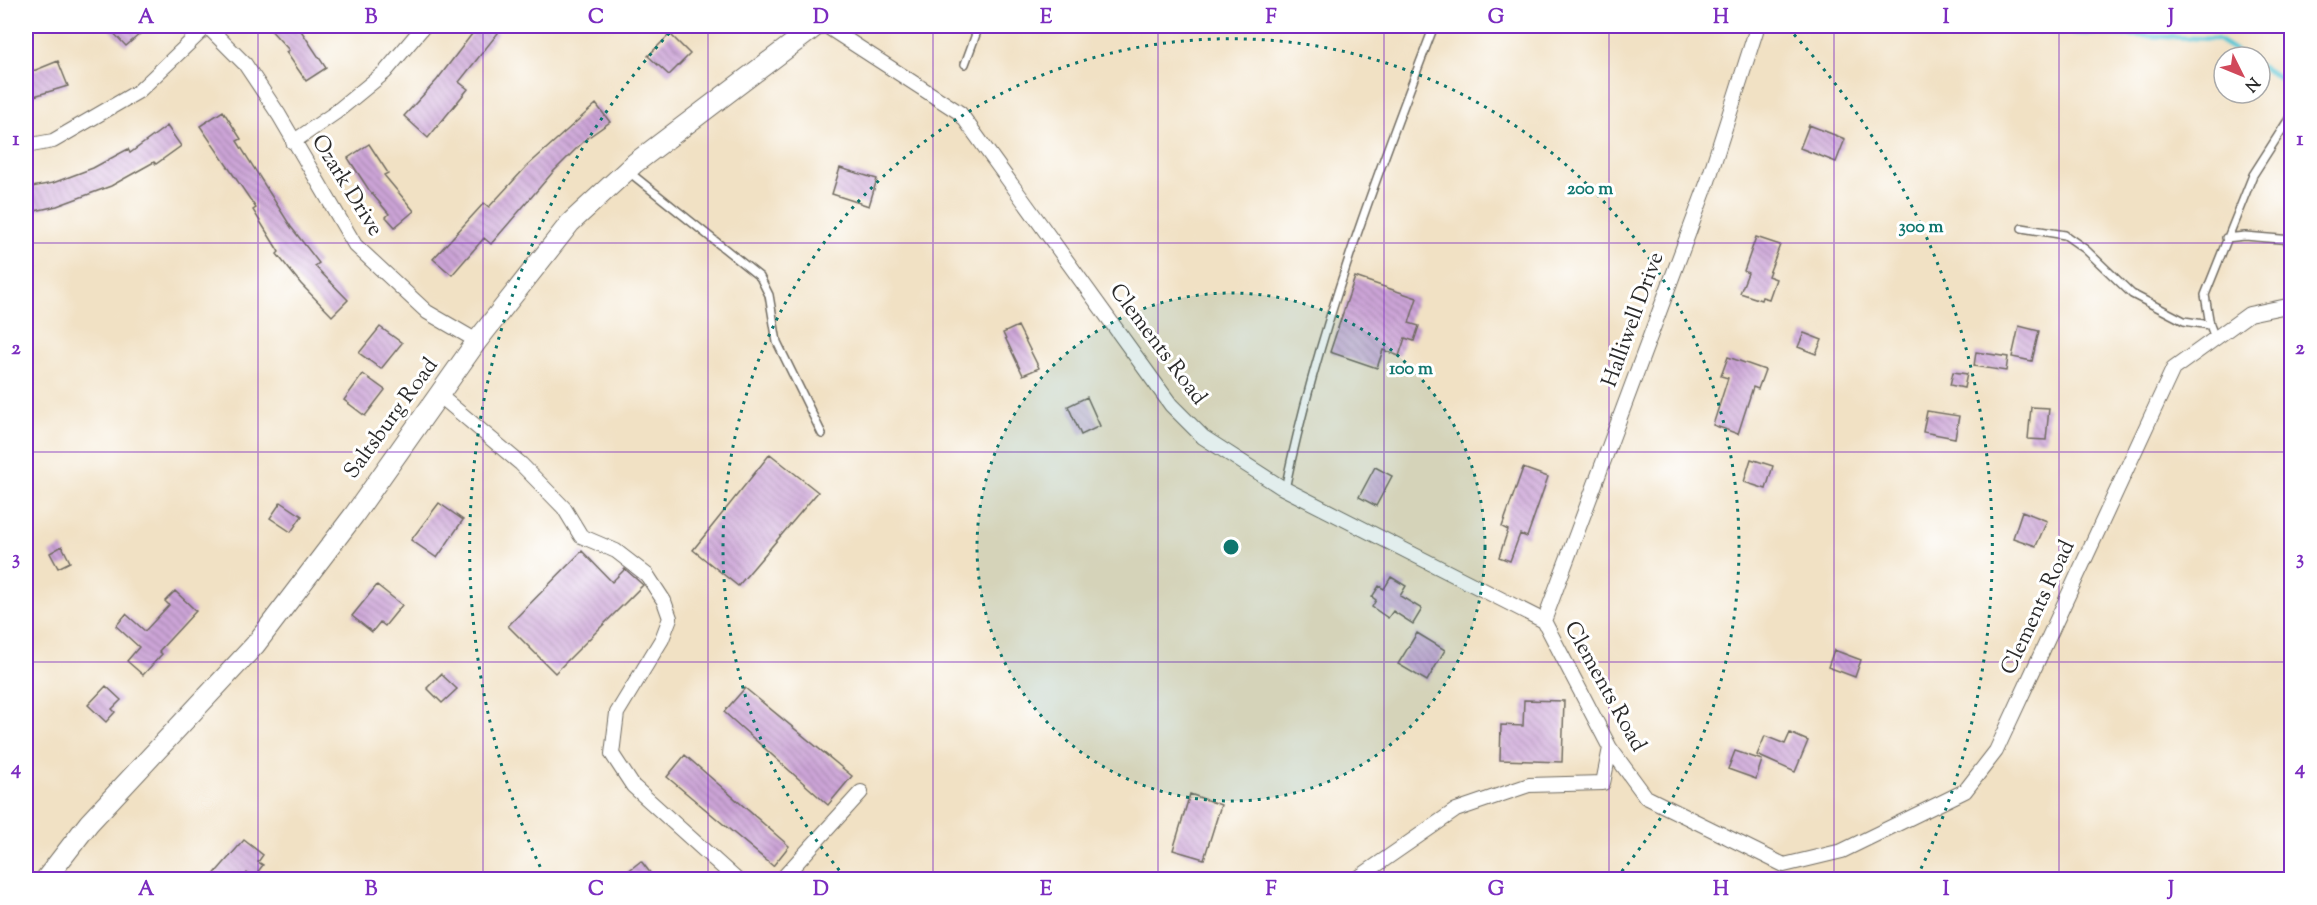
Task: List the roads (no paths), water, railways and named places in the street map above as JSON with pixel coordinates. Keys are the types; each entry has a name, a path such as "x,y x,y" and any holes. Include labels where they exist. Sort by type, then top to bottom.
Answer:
{"main road":[{"name":"Saltsburg Road","path":"45,879 89,823 255,645 477,341 570,223 627,170 816,26"}],"street":[{"name":"Ozark Drive","path":"207,26 245,64 354,245 427,312 477,341"},
{"path":"26,146 53,141 139,91 207,26"},
{"path":"293,142 335,113 385,72 424,26"},
{"name":"Clements Road","path":"826,26 960,113 1171,405 1203,437 1285,489 1544,621 1610,748 1646,797 1784,865 1842,851 1965,791 1996,751 2173,369 2213,332 2248,314 2292,305"},
{"name":"Halliwell Drive","path":"1544,621 1707,181 1756,31"},
{"path":"439,395 521,464 564,508 581,536 624,557 647,575 664,601 670,618 662,639 617,713 612,754 633,786 736,879"},
{"path":"1355,879 1456,810 1529,785 1603,783 1610,748"},
{"path":"781,879 861,792"}],"lane":[{"path":"965,64 979,26"},
{"path":"1285,489 1300,418 1336,299 1385,153 1434,26"},
{"path":"2213,332 2205,295 2253,175 2292,114"},
{"path":"627,170 760,277 769,295 777,342 822,434"},
{"path":"2022,228 2065,235 2085,249 2132,294 2184,321 2213,332"},
{"path":"2226,238 2245,236 2292,240"}],"waterway":[{"path":"1917,26 2217,39 2227,45"},
{"path":"2272,73 2292,85"}]}
